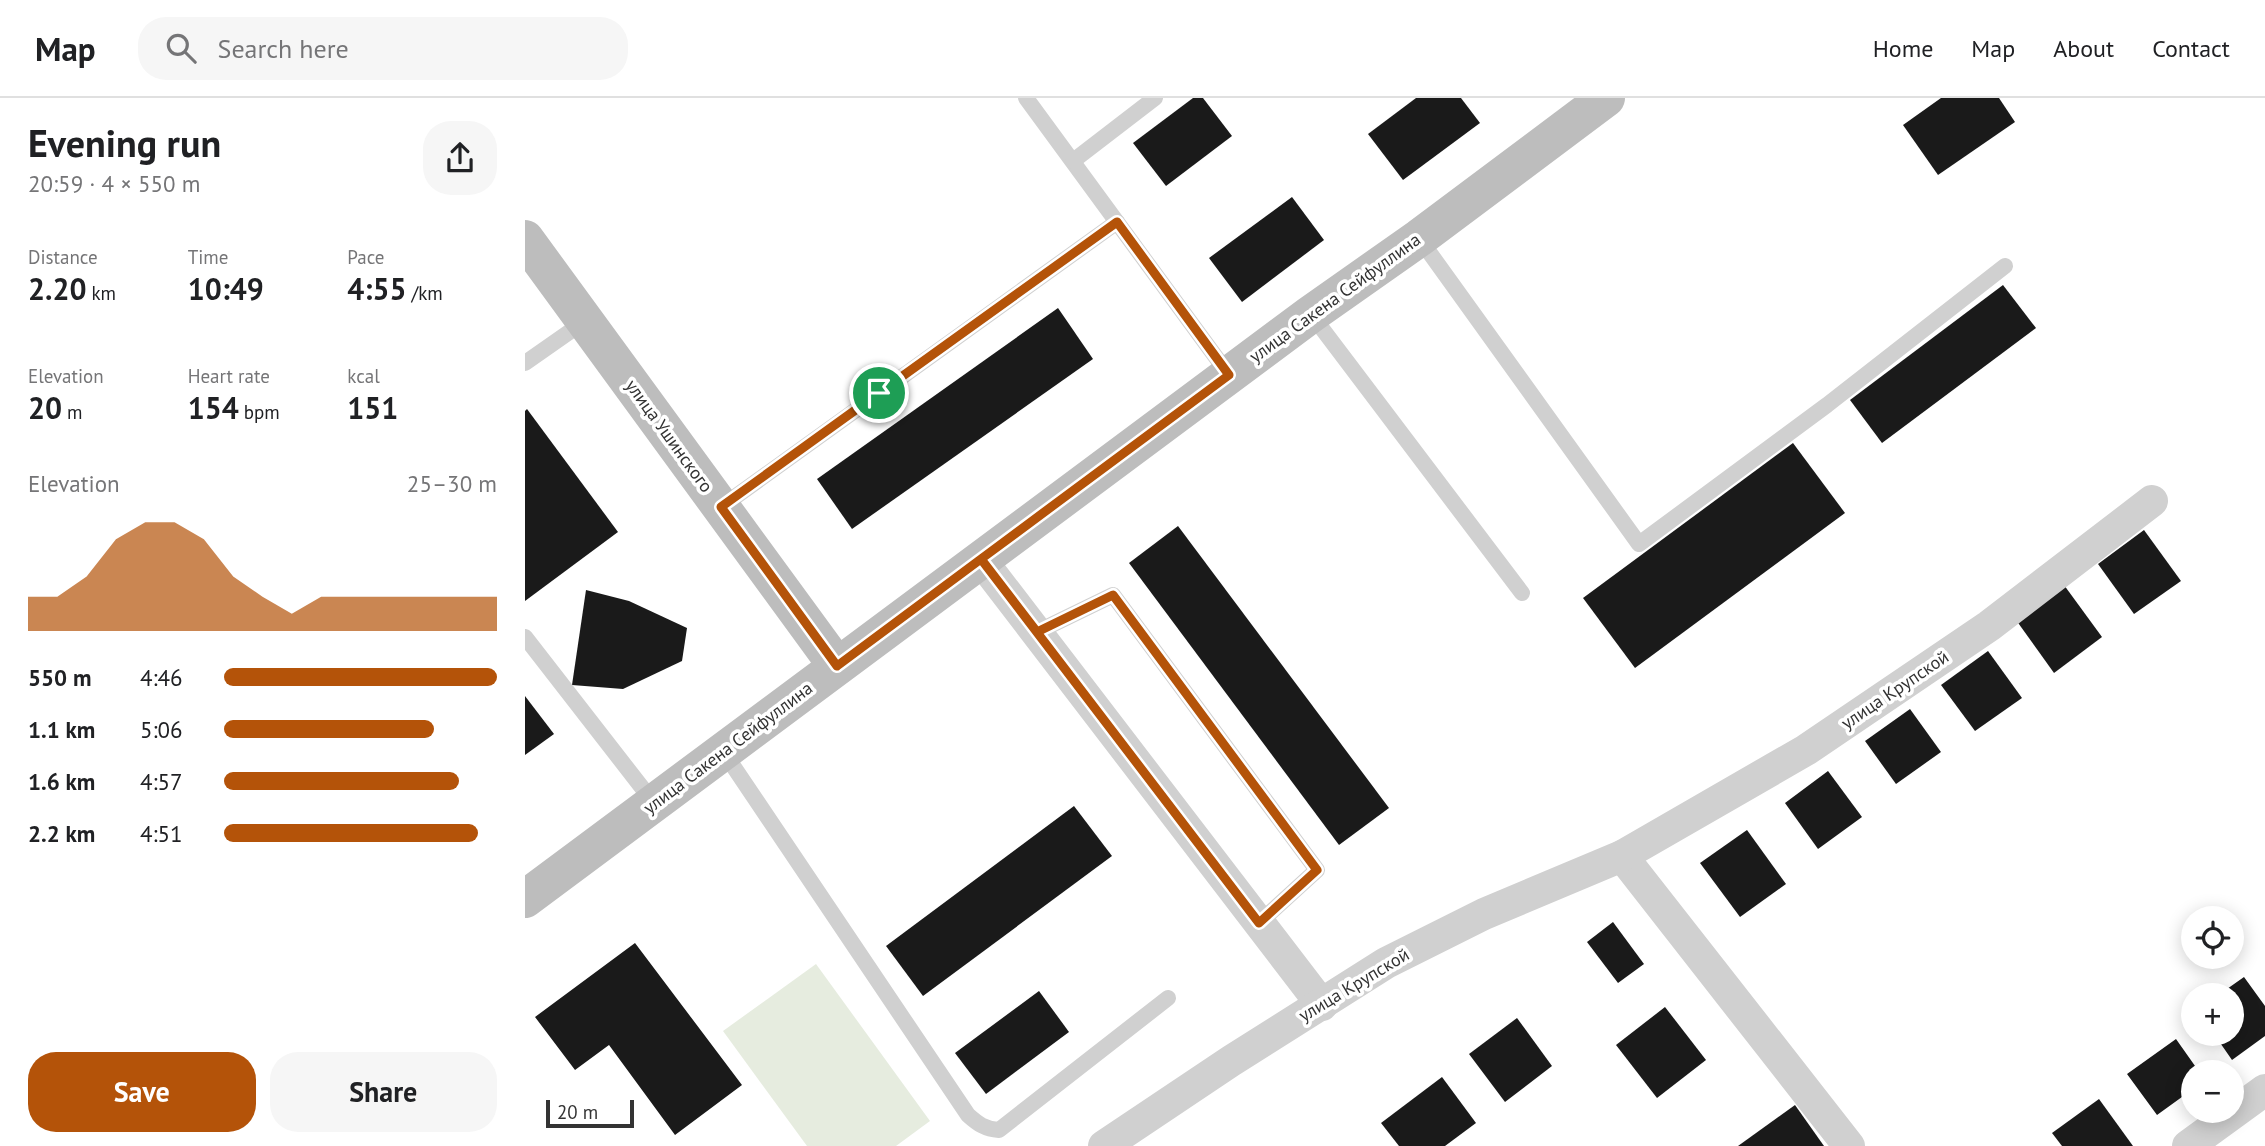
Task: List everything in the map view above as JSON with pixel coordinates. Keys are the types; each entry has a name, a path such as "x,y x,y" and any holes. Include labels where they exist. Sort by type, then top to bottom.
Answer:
{"street":[{"name":"улица Сакена Сейфуллина","path":"525,899 1606,98"},
{"name":"улица Ушинского","path":"525,239 837,666"},
{"name":"улица Крупской","path":"1104,1146 1231,1061 1386,963 1484,914 1622,856 1818,743 1989,626 2152,501"},
{"path":"981,559 1322,1005"},
{"path":"1622,856 1849,1146"},
{"path":"2187,1146 2265,1090"}],"lane":[{"path":"1026,98 1229,375"},
{"path":"1073,161 1155,98"},
{"path":"721,507 1117,222"},
{"path":"1419,238 1639,544 1827,405 2004,266"},
{"path":"1311,314 1522,593"},
{"path":"525,363 585,321"},
{"path":"1037,632 1113,595 1317,870 1259,923"},
{"path":"525,637 654,803"},
{"path":"723,751 968,1115 977,1124 999,1130 1168,998"}],"shaded area":[{"path":"816,964 930,1121 896,1146 807,1146 723,1031"}],"building":[{"path":"1193,98 1203,98 1232,136 1166,186 1133,143"},
{"path":"1416,98 1461,98 1480,123 1403,180 1368,134"},
{"path":"1941,98 1999,98 2015,122 1938,175 1903,125"},
{"path":"1292,197 1324,240 1242,302 1209,258"},
{"path":"2003,285 2036,328 1882,443 1850,400"},
{"path":"1058,308 1093,359 852,529 817,479"},
{"path":"527,409 618,532 525,601 525,411"},
{"path":"1793,443 1845,513 1635,668 1583,598"},
{"path":"1178,526 1389,808 1339,845 1129,563"},
{"path":"2144,530 2181,581 2134,614 2098,564"},
{"path":"2064,585 2102,637 2054,673 2016,620"},
{"path":"586,590 629,601 687,628 682,661 623,689 572,685"},
{"path":"1988,651 2022,698 1975,731 1941,685"},
{"path":"525,696 554,734 525,755"},
{"path":"1910,709 1941,752 1896,784 1865,741"},
{"path":"1828,771 1862,817 1818,849 1785,803"},
{"path":"1074,806 1112,856 923,996 886,946"},
{"path":"1747,830 1786,884 1740,917 1700,863"},
{"path":"1613,922 1644,964 1618,983 1587,942"},
{"path":"635,943 742,1085 675,1135 609,1045 575,1070 535,1017"},
{"path":"2244,977 2265,1006 2265,1036 2232,1060 2222,1046 2244,1046 2244,983 2235,983"},
{"path":"1039,991 1069,1032 986,1094 955,1053"},
{"path":"1665,1007 1706,1060 1657,1098 1616,1045"},
{"path":"1517,1018 1552,1066 1505,1102 1469,1054"},
{"path":"2176,1039 2191,1060 2181,1060 2181,1098 2157,1115 2127,1074"},
{"path":"1442,1077 1476,1123 1445,1146 1399,1146 1381,1123"},
{"path":"2099,1099 2133,1146 2062,1146 2052,1133"},
{"path":"1795,1105 1824,1146 1738,1146"}],"route":[{"path":"879,393 721,507 837,666 981,559 1259,923 1317,870 1113,595 1037,632 981,559 1229,375 1117,222 879,393"}]}
